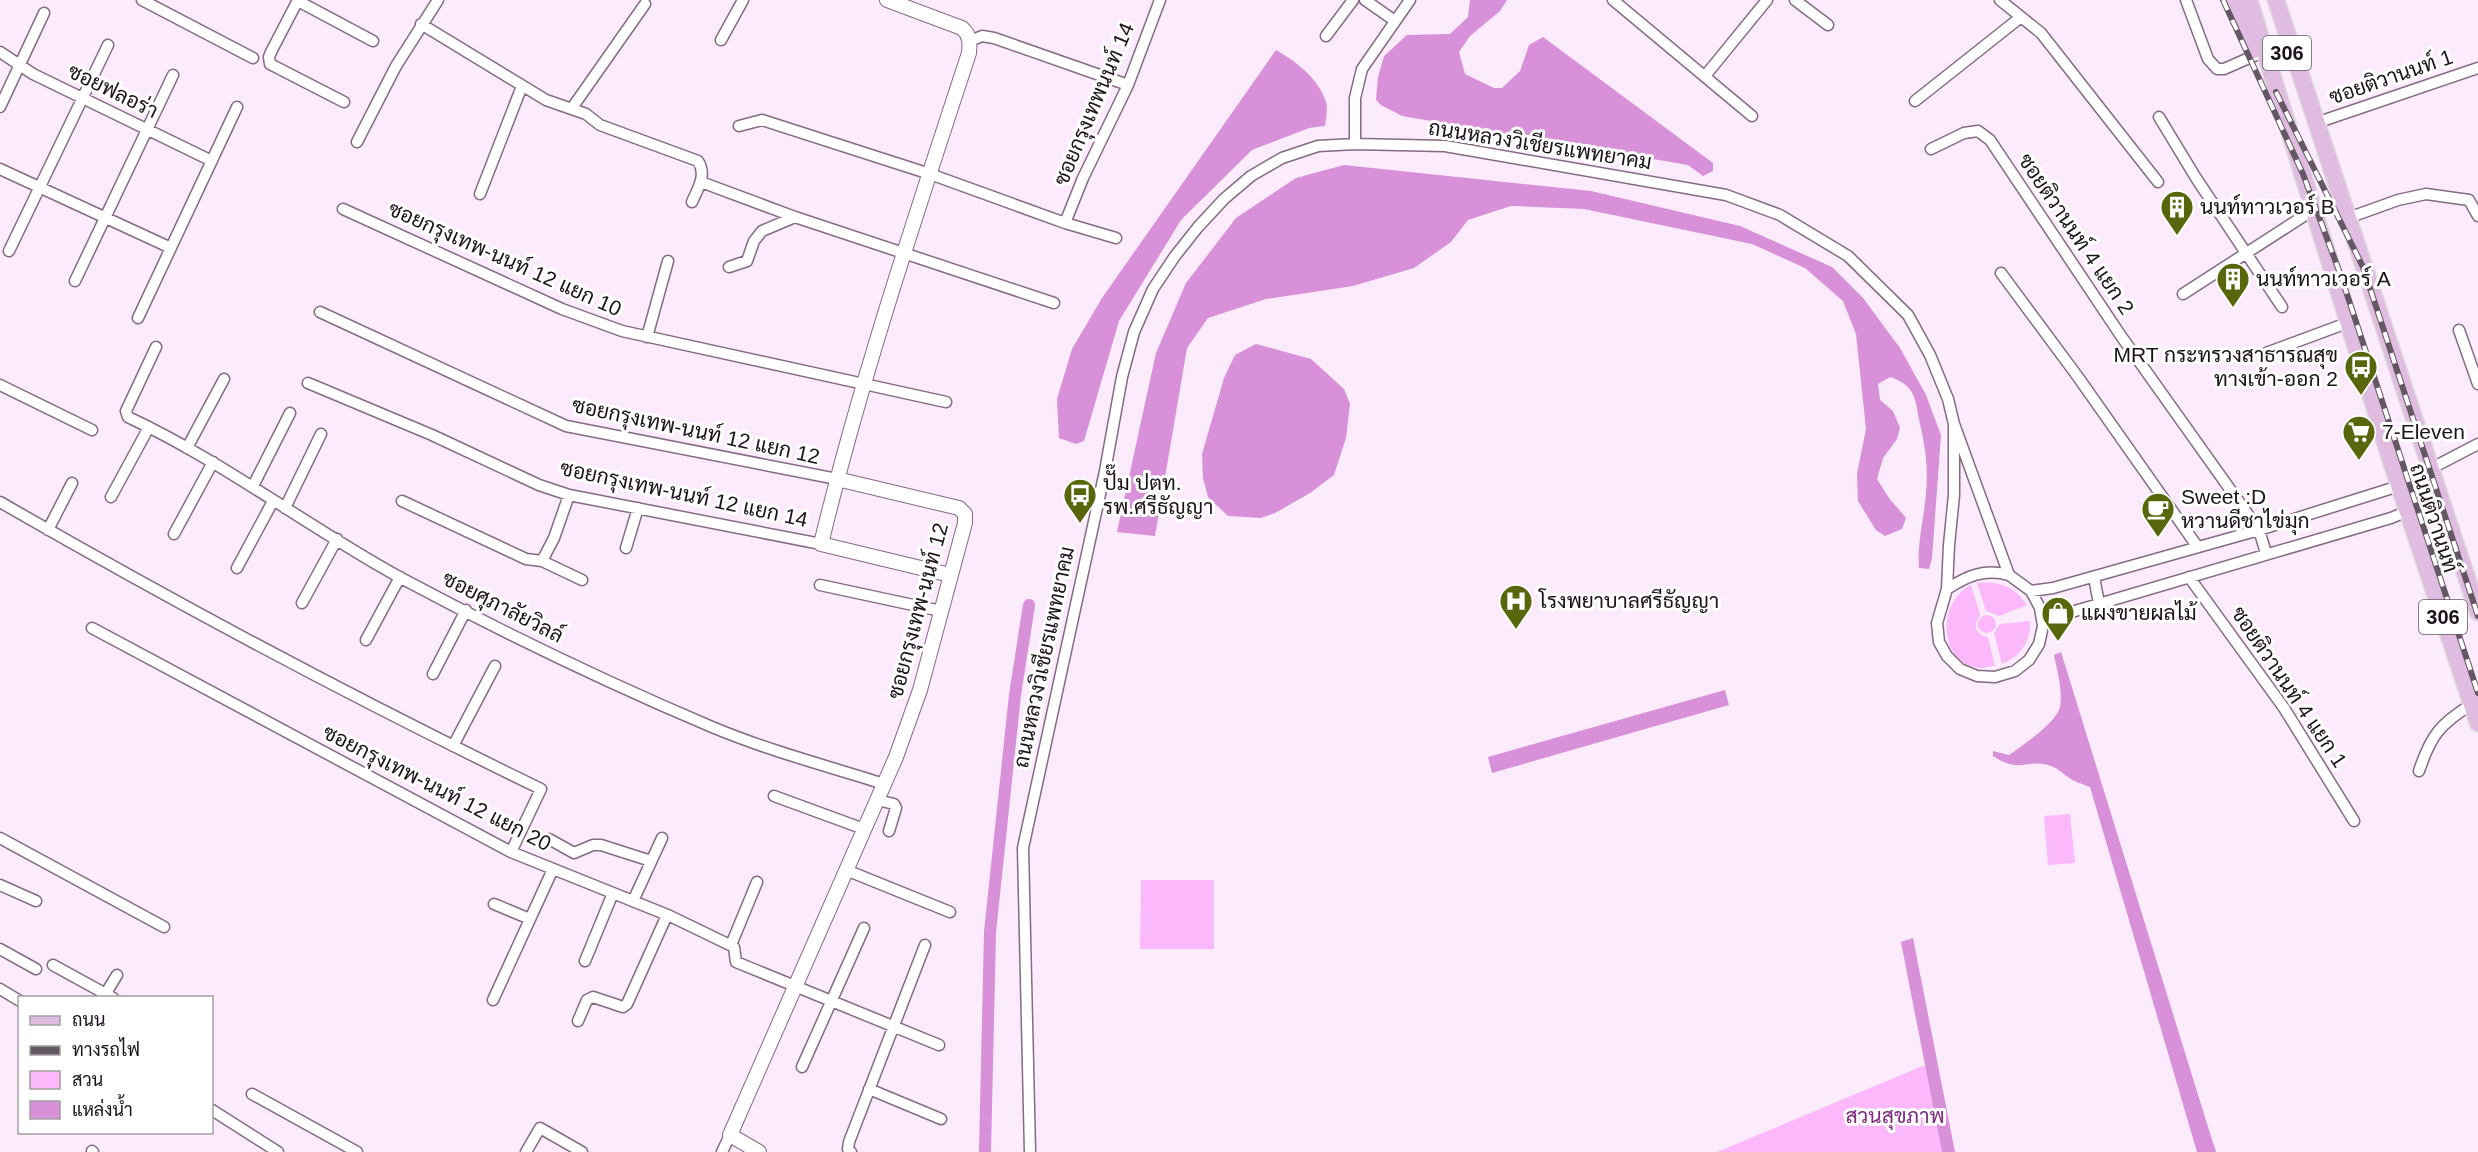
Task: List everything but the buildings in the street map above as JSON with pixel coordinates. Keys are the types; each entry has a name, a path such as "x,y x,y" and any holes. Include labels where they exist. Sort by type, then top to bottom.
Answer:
{"main road":[{"name":"ถนนติวานนท์","path":"2235,0 2256,55 2274,87"},
{"name":"ถนนติวานนท์","path":"2249,0 2347,323 2478,723"},
{"name":"ถนนติวานนท์","path":"2265,0 2310,106"},
{"name":"ถนนติวานนท์","path":"2276,0 2478,612"},
{"path":"2408,511 2441,500"}],"street":[{"path":"142,0 253,58"},
{"path":"344,102 270,64 271,52 298,0 373,40"},
{"path":"357,142 396,66 438,0"},
{"path":"720,40 743,0"},
{"path":"837,479 969,52 970,41 962,28 887,0"},
{"name":"ซอยกรุงเทพนนท์ 14","path":"1065,223 1083,178 1128,85 1160,0"},
{"path":"1326,36 1353,0"},
{"path":"1365,0 1395,21"},
{"path":"1355,144 1354,98 1362,69 1410,0"},
{"path":"1613,0 1752,116"},
{"path":"1705,76 1767,0"},
{"path":"1795,0 1828,25"},
{"path":"2000,0 2052,46 2158,182"},
{"path":"2186,0 2208,59 2217,69 2224,69 2256,55"},
{"path":"572,108 645,4"},
{"path":"0,107 44,13"},
{"path":"1916,101 2021,17"},
{"path":"422,24 546,100 586,114 600,125 699,161 703,168 701,182 692,202"},
{"path":"970,41 982,36 994,38 1128,85"},
{"path":"9,251 108,45"},
{"name":"ซอยฟลอร่า","path":"0,52 33,74 212,161"},
{"name":"ซอยติวานนท์ 1","path":"2316,123 2478,68"},
{"path":"75,281 173,75"},
{"path":"480,194 522,86"},
{"path":"138,318 237,107"},
{"path":"2159,117 2282,307"},
{"path":"739,126 762,120 930,174 1065,223 1116,238"},
{"name":"ซอยติวานนท์ 4 แยก 2","path":"1931,149 1964,133 1978,131 1990,140 2121,336 2259,530 2266,553"},
{"name":"ถนนหลวงวิเชียรแพทยาคม","path":"1030,1152 1023,848 1105,471 1122,377 1134,332 1153,289 1175,256 1205,220 1245,182 1272,164 1318,146 1355,144 1445,146 1726,195 1780,215 1848,256 1908,315 1930,355 1948,399 1954,424 2009,575"},
{"path":"0,169 171,248"},
{"path":"701,182 795,217 1054,303"},
{"path":"2348,218 2426,194 2469,200 2478,216"},
{"name":"ซอยกรุงเทพ-นนท์ 12 แยก 10","path":"343,208 562,309 622,331 946,402"},
{"path":"2184,294 2245,252 2313,210"},
{"path":"729,267 747,261 754,241 762,231 795,217"},
{"path":"647,337 668,261"},
{"path":"2001,273 2078,377 2197,546"},
{"name":"ซอยกรุงเทพ-นนท์ 12 แยก 12","path":"320,312 566,426 837,479"},
{"path":"2266,353 2347,323"},
{"path":"2459,330 2478,384"},
{"name":"ซอยศุภาลัยวิลล์","path":"156,347 126,411 128,417 213,462 400,577 538,647 713,728 884,784"},
{"path":"187,448 224,379"},
{"name":"ซอยกรุงเทพ-นนท์ 12 แยก 14","path":"308,383 432,435 539,485 569,495 822,544 950,575"},
{"path":"0,385 92,430"},
{"path":"253,486 290,414"},
{"name":"ถนนหลวงวิเชียรแพทยาคม","path":"1954,424 1954,495 1948,545 1947,589 1936,623 1939,642 1947,656 1960,669 1977,676 1995,677 2015,671 2029,660 2039,644 2043,626"},
{"path":"111,496 149,427"},
{"path":"285,508 321,434"},
{"path":"2430,469 2478,444"},
{"path":"174,534 213,462"},
{"name":"ซอยกรุงเทพ-นนท์ 12 แยก 14","path":"822,544 837,479"},
{"name":"ซอยกรุงเทพ-นนท์ 12","path":"722,1152 884,784 920,690 965,523 965,514 959,508 837,479"},
{"path":"48,530 72,483"},
{"path":"2031,591 2053,588 2259,530 2399,486"},
{"path":"542,561 554,538 569,495"},
{"path":"237,568 273,501"},
{"path":"402,501 526,559 542,561 582,580"},
{"path":"0,502 221,626 541,789 511,852"},
{"path":"626,548 638,508"},
{"path":"1947,589 1964,578 1982,572 2009,575 2031,591 2040,608 2043,626 2058,616 2391,518 2408,511"},
{"path":"302,603 338,539"},
{"path":"366,640 400,577"},
{"path":"2094,577 2099,604"},
{"name":"ซอยติวานนท์ 4 แยก 1","path":"2189,577 2284,708 2354,821"},
{"path":"819,585 941,611"},
{"path":"433,674 466,610"},
{"name":"ซอยกรุงเทพ-นนท์ 12 แยก 20","path":"92,628 511,852 667,915 731,945 735,949 736,962 795,985"},
{"path":"453,746 495,666"},
{"path":"2419,771 2427,748 2446,720 2472,704"},
{"path":"774,796 864,829"},
{"path":"877,800 894,804 896,808 889,831"},
{"path":"0,838 164,927"},
{"path":"549,838 574,853 579,853 593,845 601,845 651,861"},
{"path":"633,901 662,838"},
{"path":"493,1000 553,869"},
{"path":"846,870 950,912"},
{"path":"731,945 757,882"},
{"path":"0,885 36,901"},
{"path":"585,961 613,893"},
{"path":"494,904 530,919"},
{"path":"578,1021 587,1000 593,997 623,1007 627,1004 667,915"},
{"path":"802,1067 864,928"},
{"path":"850,1152 849,1142 926,945"},
{"path":"0,949 36,969"},
{"path":"53,964 107,996 117,975"},
{"path":"795,985 939,1046"},
{"path":"0,989 18,1000"},
{"path":"869,1089 941,1119"},
{"path":"252,1094 357,1152"},
{"path":"213,1111 278,1152"},
{"path":"526,1152 540,1128 582,1152"},
{"path":"730,1135 759,1152"}],"green space":[{"path":"1977,583 2005,586 2017,593 2027,605 1999,616 1986,611"},
{"path":"1971,585 1980,614 1976,629 1982,636 1988,637 1995,666 1981,668 1967,665 1956,657 1950,645 1947,618 1960,593"},
{"path":"1983,615 1991,615 1996,620 1994,631 1983,633 1978,628 1978,620"},
{"path":"2030,621 2027,642 2015,657 2002,664 1994,633 2000,624"},
{"path":"2070,814 2075,863 2048,865 2044,816"},
{"path":"1141,880 1214,880 1214,949 1140,949"},
{"name":"สวนสุขภาพ","path":"1925,1065 1942,1152 1717,1152 1906,1073"}],"water":[{"path":"1470,0 1507,0 1500,11 1470,36 1459,52 1465,74 1494,88 1502,88 1520,71 1529,45 1543,37 1713,163 1713,171 1703,176 1688,165 1402,116 1381,105 1376,100 1378,77 1384,56 1407,35 1450,34 1468,17"},
{"path":"1276,50 1299,65 1318,85 1327,105 1325,126 1309,128 1252,150 1181,220 1119,321 1084,441 1076,444 1059,438 1057,399 1072,349 1102,298"},
{"path":"1344,165 1591,191 1740,226 1832,267 1863,298 1900,348 1926,395 1941,435 1932,558 1929,569 1919,568 1927,475 1917,408 1910,389 1890,377 1878,384 1880,400 1893,411 1900,428 1897,439 1883,458 1877,479 1906,518 1902,529 1885,536 1876,530 1858,501 1857,474 1866,429 1856,334 1843,301 1805,268 1752,244 1584,209 1511,206 1468,220 1451,242 1414,268 1353,286 1266,299 1208,318 1187,348 1155,536 1117,532 1156,353 1186,283 1236,218 1296,178"},
{"path":"1256,344 1311,359 1344,389 1350,404 1346,438 1334,475 1310,493 1275,513 1261,518 1228,516 1208,497 1203,478 1202,454 1224,378 1235,355"},
{"path":"2061,652 2216,1152 2197,1152 2090,787 2073,780 2051,766 2010,764 1993,756 1993,751 2009,755 2038,733 2057,713 2061,694 2054,655"},
{"path":"1725,690 1729,705 1492,773 1488,757"},
{"path":"1913,938 1955,1152 1942,1152 1901,942"}],"waterway":[{"path":"985,1152 990,932 1015,695 1029,605"}],"railway":[{"path":"2223,0 2303,174 2341,276 2478,693"},
{"path":"2276,92 2363,267 2478,616"}],"place":[{"name":"นนท์ทาวเวอร์ B","path":"2177,236"},
{"name":"นนท์ทาวเวอร์ A","path":"2233,308"},
{"name":"MRT กระทรวงสาธารณสุข ทางเข้า-ออก 2","path":"2361,396"},
{"name":"7-Eleven","path":"2359,461"},
{"name":"ปั๊ม ปตท. รพ.ศรีธัญญา","path":"1080,524"},
{"name":"Sweet :D หวานดีชาไข่มุก","path":"2158,538"},
{"name":"โรงพยาบาลศรีธัญญา","path":"1516,630"},
{"name":"แผงขายผลไม้","path":"2058,642"}]}
